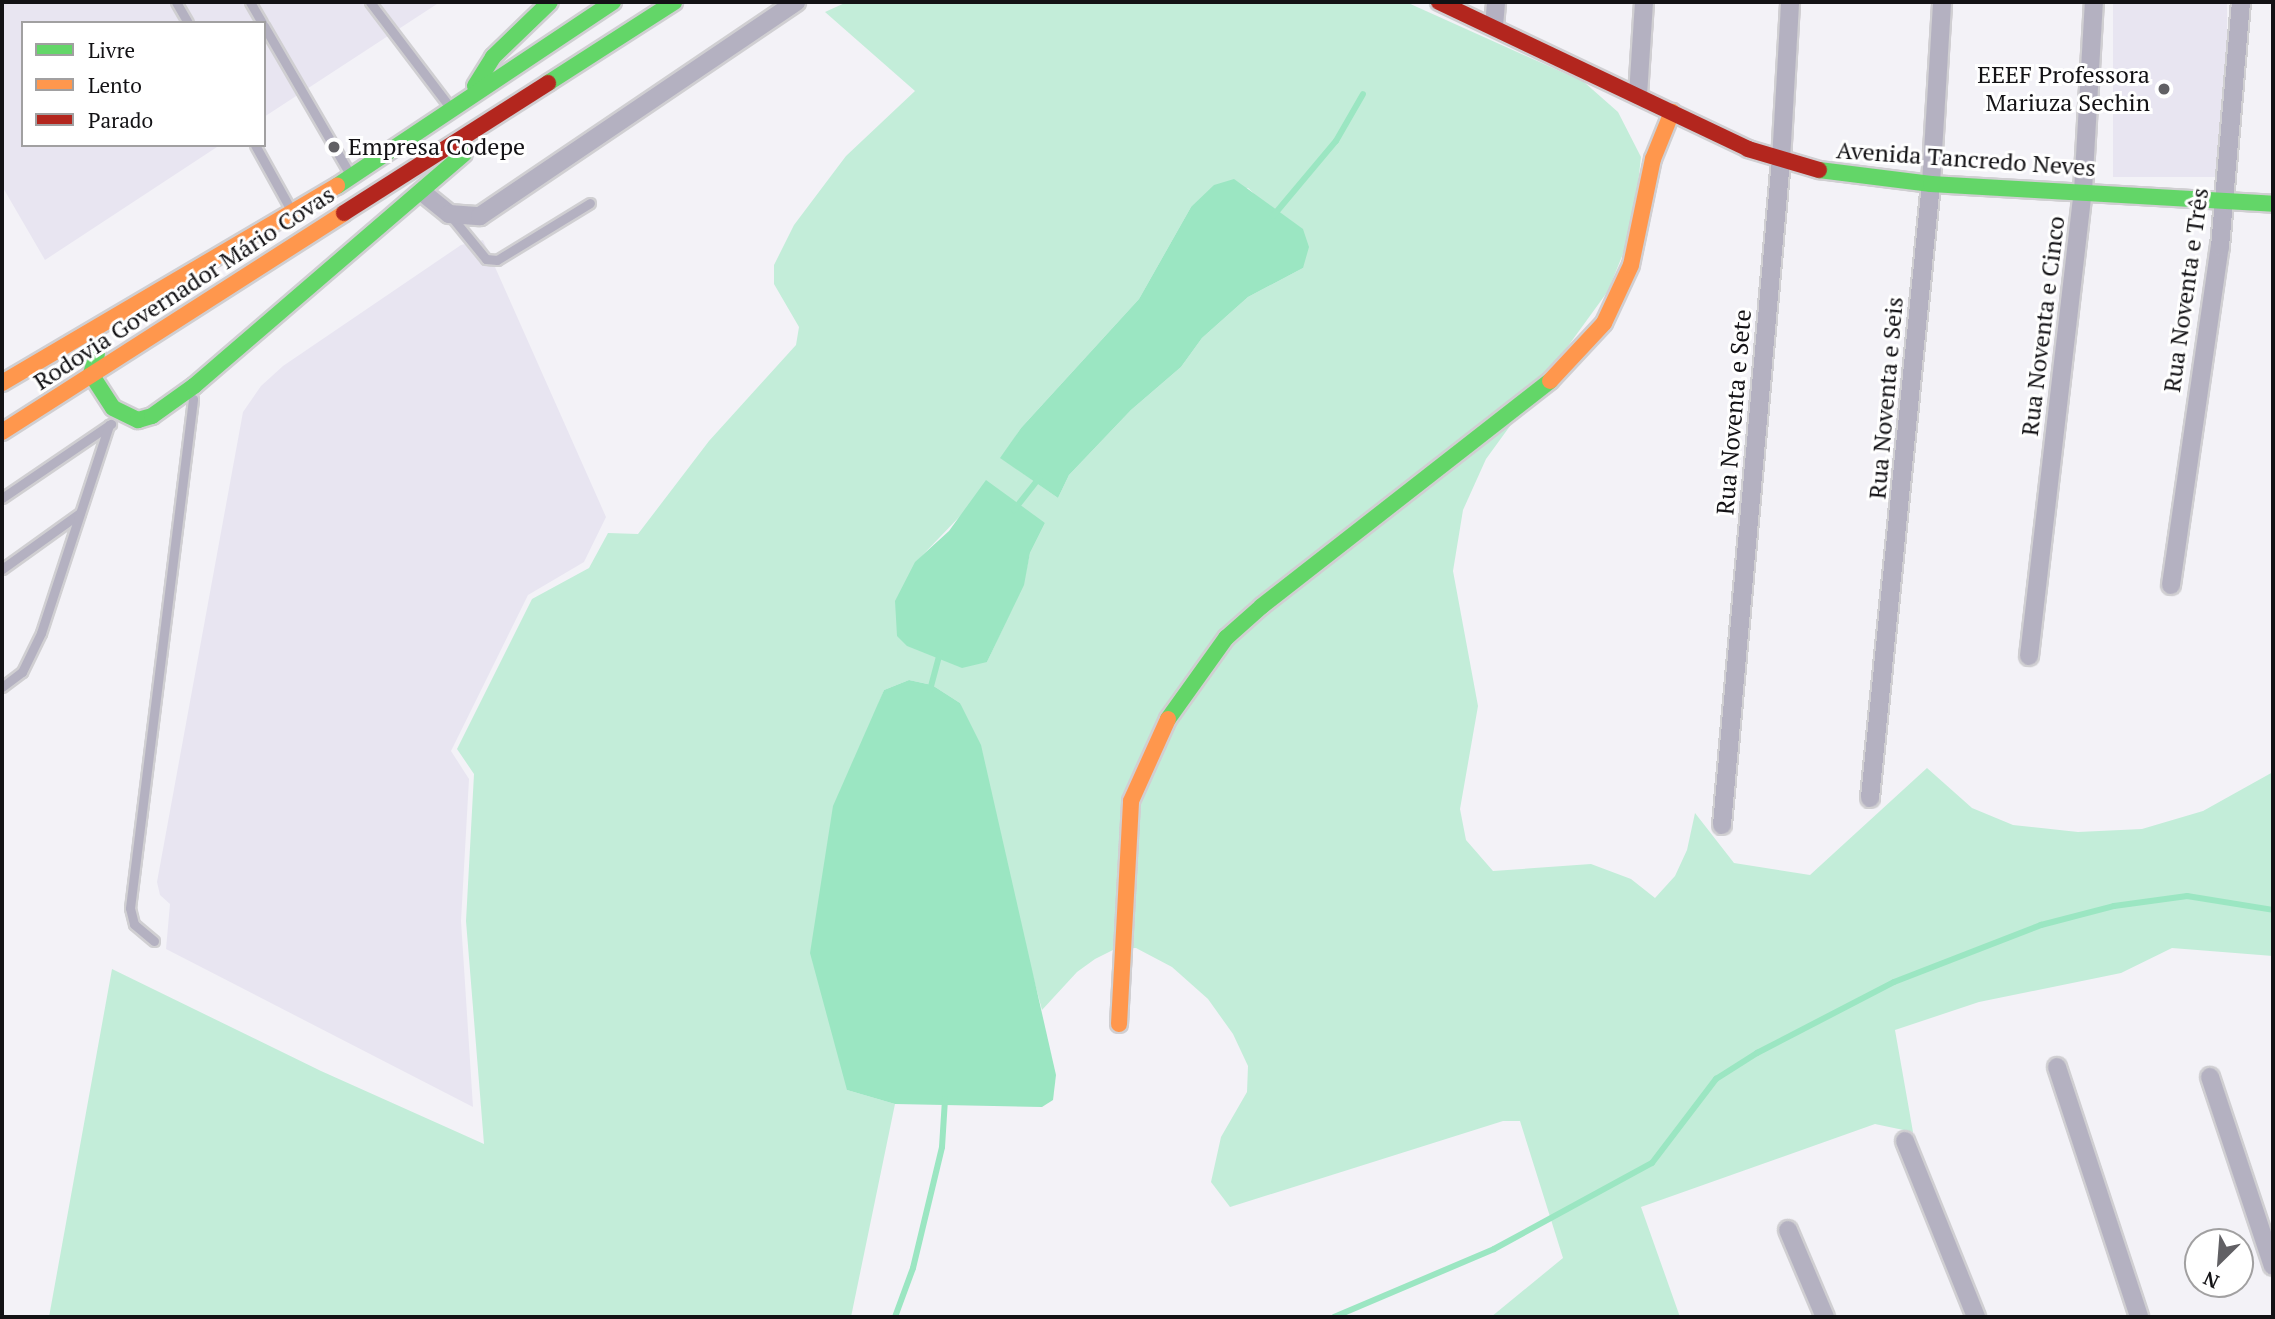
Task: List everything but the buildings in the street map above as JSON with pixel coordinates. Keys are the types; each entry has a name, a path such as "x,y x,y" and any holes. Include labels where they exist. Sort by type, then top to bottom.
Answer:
{"main road":[{"path":"467,99 493,57 550,2"},
{"name":"Rodovia Governador Mário Covas","path":"2,383 293,215 613,2"},
{"name":"Rodovia Governador Mário Covas","path":"2,432 674,2"},
{"name":"Avenida Tancredo Neves","path":"1438,2 1781,160 1822,171 1931,184 2273,204"},
{"path":"1119,1024 1130,801 1171,712 1226,638 1262,606 1548,383 1596,333 1620,295 1631,265 1653,159 1672,112"},
{"path":"139,305 99,348 91,374 103,397 123,416 138,420 152,416 194,386 422,192 461,158 476,128"},
{"path":"2,374 31,364"}],"street":[{"path":"422,192 449,214 480,216 796,2"},
{"path":"1494,26 1496,2"},
{"path":"1639,95 1644,2"},
{"name":"Rua Noventa e Sete","path":"1722,825 1781,160 1790,2"},
{"name":"Rua Noventa e Seis","path":"1870,798 1931,184 1942,2"},
{"name":"Rua Noventa e Cinco","path":"2029,656 2083,191 2094,2"},
{"name":"Rua Noventa e Três","path":"2171,585 2225,201 2241,2"},
{"path":"2057,1067 2139,1317"},
{"path":"2210,1077 2273,1266"},
{"path":"1905,1141 1976,1317"},
{"path":"1788,1230 1825,1317"}],"lane":[{"path":"176,2 187,21"},
{"path":"250,2 261,21"},
{"path":"370,2 452,110"},
{"path":"266,30 351,176"},
{"path":"256,147 293,215"},
{"path":"449,214 486,259 497,260 590,203"},
{"path":"154,941 134,924 130,908 194,386"},
{"path":"2,498 123,416"},
{"path":"2,687 22,672 41,633 109,425"},
{"path":"2,569 80,513"}],"shaded area":[{"path":"2,2 440,2 266,116 266,21 21,21 21,147 217,147 45,260 2,186"},
{"path":"847,2 1406,2 1584,82 1618,112 1641,157 1633,229 1608,291 1486,459 1463,510 1453,571 1478,706 1460,809 1466,840 1493,871 1591,864 1631,879 1655,898 1675,876 1687,850 1695,813 1734,863 1810,875 1927,768 1972,808 2013,825 2078,832 2142,829 2203,811 2273,772 2273,956 2172,948 2121,973 1979,1002 1895,1030 1913,1132 1875,1124 1641,1207 1680,1317 1491,1317 1563,1258 1520,1121 1503,1121 1230,1207 1211,1182 1221,1137 1247,1092 1248,1066 1233,1034 1208,999 1172,967 1136,948 1117,948 1095,959 1077,972 1042,1010 960,703 932,685 909,680 884,690 867,733 847,1090 895,1104 851,1317 49,1317 112,969 321,1071 484,1144 466,921 474,774 457,749 532,599 589,568 608,533 638,534 709,441 796,345 799,327 774,284 774,265 794,225 846,156 915,91 825,12","holes":["1248,188 1263,202 1303,268 1248,297 1202,338 1181,367 1131,410 1069,475 1058,498 1001,458 1021,428 1139,299 1191,207","964,512 1045,523 1030,553 1023,585 987,662 915,563"]},
{"name":"EEEF Professora Mariuza Sechin","path":"2113,2 2227,2 2227,177 2113,177"},
{"path":"1234,179 1303,229 1309,247 1303,268 1248,297 1202,338 1181,367 1131,410 1069,475 1058,498 1000,458 1021,428 1139,299 1191,207 1214,185"},
{"path":"483,240 606,517 584,562 528,595 451,751 469,779 461,921 473,1107 166,949 170,904 160,895 157,882 243,412 261,386 283,366 461,245"},
{"path":"986,480 1045,523 1030,553 1024,585 987,662 962,668 907,646 897,636 895,601 915,562 949,531"},
{"path":"909,680 932,685 960,703 981,745 1056,1075 1053,1100 1042,1107 895,1104 847,1090 810,953 833,806 884,690"}],"waterway":[{"path":"1273,216 1336,141 1363,94"},
{"path":"1014,510 1040,477"},
{"path":"930,690 940,653"},
{"path":"1334,1317 1494,1249 1652,1163 1716,1079 1757,1053 1894,982 2041,925 2114,906 2187,896 2273,910"},
{"path":"895,1317 913,1268 942,1147 945,1099"}],"traffic: fast":[{"path":"475,86 493,57 550,2"},
{"path":"337,186 613,2"},
{"path":"548,83 674,2"},
{"path":"97,354 91,374 113,408 138,420 152,416 194,386 464,154"},
{"path":"1819,170 1931,184 2273,204"},
{"path":"1168,719 1226,638 1262,606 1550,381"}],"traffic: slow":[{"path":"1550,381 1604,323 1631,265 1653,159 1672,112"},
{"path":"2,383 337,186"},
{"path":"2,432 344,213"},
{"path":"1119,1024 1131,801 1168,719"}],"traffic: jam":[{"path":"1439,2 1748,149 1819,170"},
{"path":"344,213 548,83"}],"place":[{"name":"EEEF Professora Mariuza Sechin","path":"2164,89"},
{"name":"Empresa Codepe","path":"334,147"}]}
